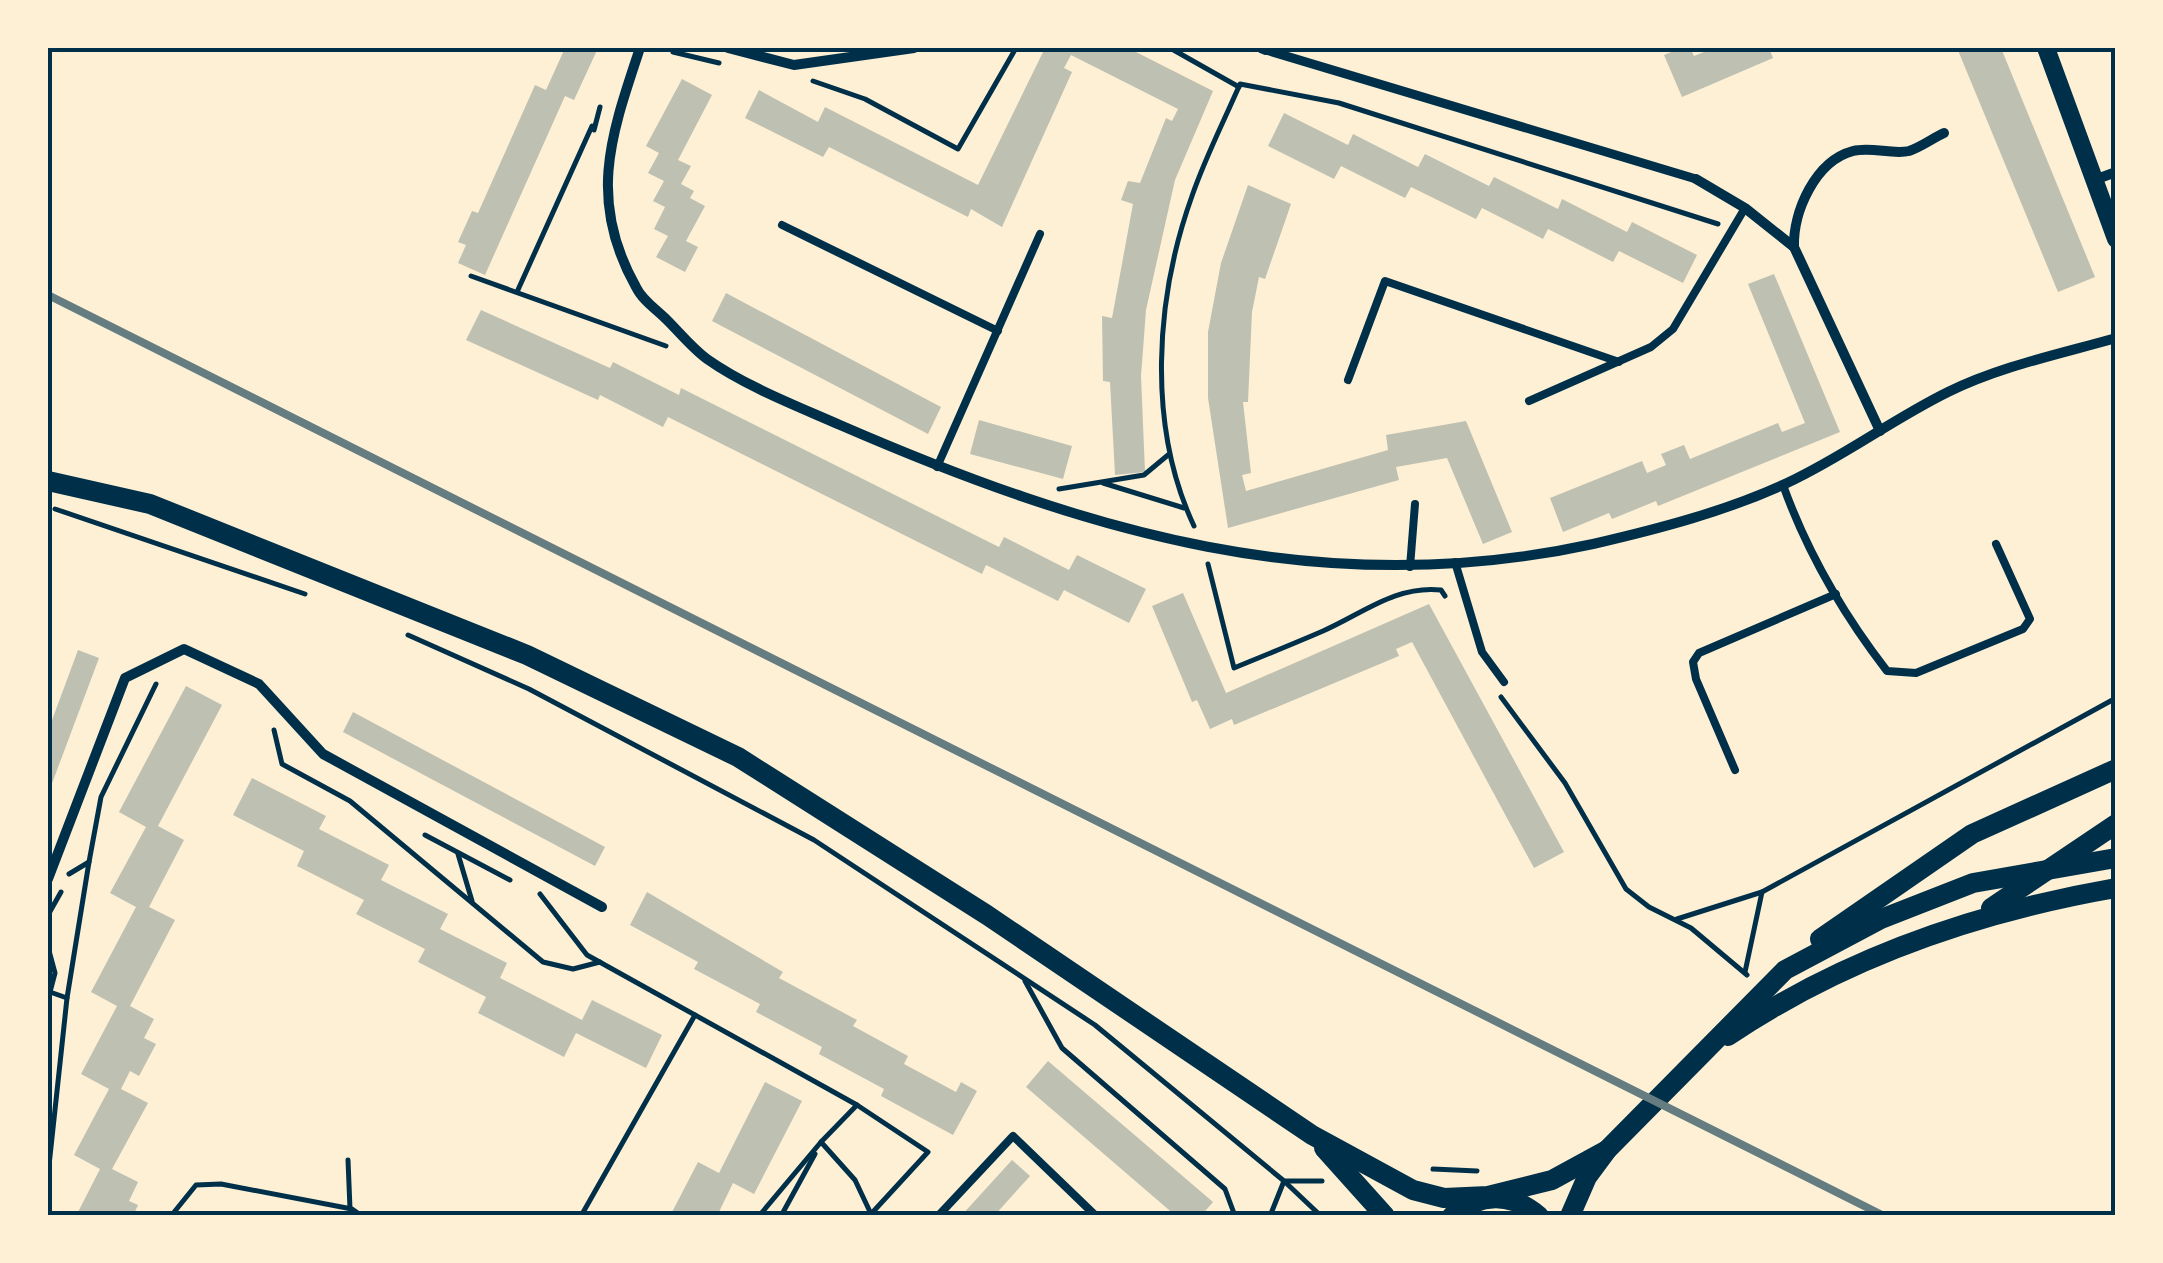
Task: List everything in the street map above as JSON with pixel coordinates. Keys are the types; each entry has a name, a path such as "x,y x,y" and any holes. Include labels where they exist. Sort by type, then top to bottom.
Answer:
{"main road":[{"path":"48,481 150,504 527,655 738,757 988,915 1312,1136 1427,1195 1488,1196 1523,1203 1539,1216"},
{"path":"1570,1216 1587,1177 1607,1150 1785,970 1879,894 1957,842 2116,769"},
{"path":"1963,923 2116,824"},
{"path":"1785,970 1926,900 2008,874 2116,858"},
{"path":"1702,1053 1774,1005 1845,970 1963,923 2116,888"},
{"path":"1312,1136 1384,1216"},
{"path":"1452,1216 1468,1203 1552,1180 1607,1150"}],"street":[{"path":"640,48 612,134 606,213 637,290 707,359 807,410 937,467 1114,527 1205,550 1322,564 1410,566 1593,544 1694,517 1783,484 1948,392 1995,372 2116,338"},
{"path":"728,48 794,65 914,48"},
{"path":"2046,48 2106,175 2116,238"},
{"path":"1264,49 1696,179 1744,208 1794,247"},
{"path":"1880,431 1794,247 1794,223 1809,191 1833,160 1854,150 1906,152 1944,133"},
{"path":"48,879 125,678 184,649 259,684 323,754 602,907"}],"lane":[{"path":"1529,401 1651,347 1673,328 1744,208"},
{"path":"782,225 998,331"},
{"path":"937,467 1040,234"},
{"path":"1348,380 1385,281 1619,362"},
{"path":"1783,484 1802,540 1886,671 1916,673 2023,628 2030,619 1996,544"},
{"path":"1410,566 1415,504"},
{"path":"1455,562 1482,652 1504,682"},
{"path":"1735,770 1696,679 1694,662 1699,653 1836,594"},
{"path":"938,1216 1013,1136 1096,1216"}],"path":[{"path":"797,77 865,99 958,149 1016,48"},
{"path":"1170,48 1239,87"},
{"path":"674,52 722,64"},
{"path":"1448,602 1442,590 1396,594 1327,630 1234,668 1205,550 1168,455 1163,359 1167,299 1190,200 1240,84 1338,103 1732,228"},
{"path":"517,292 596,119"},
{"path":"471,276 707,359"},
{"path":"1048,491 1144,475 1168,455"},
{"path":"1100,482 1186,508"},
{"path":"48,507 177,547 314,597"},
{"path":"402,632 560,704 814,840 1095,1025 1321,1216"},
{"path":"48,1175 67,998 101,798 159,678"},
{"path":"1499,694 1565,783 1626,888 1648,907 1677,920 1754,980"},
{"path":"1677,920 1762,892 2116,698"},
{"path":"274,728 282,764 350,802 542,962 573,969 600,962"},
{"path":"425,835 543,898"},
{"path":"458,853 473,904"},
{"path":"511,857 587,955 856,1105 928,1152 871,1215 854,1180 821,1142"},
{"path":"48,915 58,904 66,876 90,862"},
{"path":"1744,973 1762,892"},
{"path":"48,947 55,973 48,1002"},
{"path":"1023,978 1062,1048 1224,1188 1236,1216"},
{"path":"50,992 67,998"},
{"path":"581,1216 696,1015"},
{"path":"48,1091 58,1084"},
{"path":"759,1216 856,1105"},
{"path":"782,1216 821,1142"},
{"path":"348,1160 350,1208"},
{"path":"1419,1167 1494,1170"},
{"path":"1284,1181 1322,1181 1334,1193"},
{"path":"1270,1216 1284,1181"},
{"path":"171,1216 196,1184 221,1184 350,1208 362,1216"}],"building":[{"path":"565,48 598,48 574,100 565,96 485,275 458,263 466,245 458,242 472,211 478,213 535,85 546,90"},
{"path":"1045,48 1128,48 1213,91 1175,180 1146,310 1141,376 1145,472 1115,475 1110,382 1103,381 1102,316 1112,318 1133,204 1121,200 1128,181 1140,183 1166,118 1172,121 1178,109 1071,55 1064,68 1072,72 1002,227 971,209 968,217 829,147 823,157 745,118 759,90 818,122 825,107 978,185"},
{"path":"1690,48 1694,56 1714,48 1769,48 1773,58 1682,97 1664,55"},
{"path":"1957,48 2001,48 2095,277 2058,292"},
{"path":"682,79 712,95 678,160 691,166 681,184 694,191 690,198 705,206 686,241 698,247 685,272 656,257 668,236 654,229 665,207 653,201 664,181 648,173 659,153 646,146"},
{"path":"1284,113 1348,145 1353,134 1418,167 1425,154 1489,186 1494,177 1558,209 1562,199 1627,232 1632,222 1697,255 1683,283 1619,251 1613,262 1548,229 1543,239 1482,208 1476,219 1411,187 1405,198 1341,166 1334,179 1268,146"},
{"path":"1248,185 1291,204 1265,279 1259,277 1252,312 1248,402 1243,402 1251,473 1242,475 1246,491 1388,450 1386,435 1466,421 1512,532 1483,544 1447,458 1396,467 1399,480 1228,528 1208,398 1208,332 1221,263"},
{"path":"1774,274 1840,432 1658,506 1656,501 1612,519 1609,513 1563,532 1550,498 1642,461 1647,473 1666,465 1661,454 1684,445 1690,459 1778,423 1782,432 1805,423 1748,284"},
{"path":"726,293 941,407 928,434 712,321"},
{"path":"481,310 610,368 613,362 679,395 681,388 999,547 1004,537 1069,570 1077,555 1146,589 1129,623 1064,590 1058,601 986,565 982,574 668,417 663,427 600,395 598,400 466,340"},
{"path":"979,420 1072,446 1063,479 970,454"},
{"path":"1183,593 1226,693 1429,604 1564,852 1534,868 1412,642 1396,649 1399,656 1234,725 1232,719 1210,729 1197,700 1192,702 1152,606"},
{"path":"78,650 99,658 48,794 48,731"},
{"path":"186,686 222,705 158,826 184,840 149,907 175,920 130,1006 154,1019 144,1038 156,1044 139,1076 130,1071 121,1089 148,1103 112,1169 138,1182 129,1201 138,1205 133,1216 76,1216 100,1169 74,1155 109,1089 81,1074 117,1006 91,992 136,907 110,893 146,827 119,812"},
{"path":"353,712 605,847 595,866 343,732"},
{"path":"252,778 326,816 319,829 389,865 381,880 448,914 440,929 507,963 500,978 582,1020 592,1000 662,1035 646,1068 576,1033 564,1057 478,1013 486,997 418,962 425,949 356,914 364,900 297,866 304,851 233,815"},
{"path":"647,892 783,972 779,978 857,1020 853,1026 908,1056 904,1064 956,1092 961,1082 977,1091 953,1135 881,1096 884,1089 819,1054 822,1047 756,1012 760,1004 694,969 698,962 630,925"},
{"path":"1048,1061 1213,1202 1201,1216 1176,1216 1026,1087"},
{"path":"765,1082 802,1101 754,1194 733,1183 717,1216 670,1216 698,1162 719,1173"},
{"path":"1012,1160 1030,1176 994,1216 961,1216"}],"railway":[{"path":"48,295 1884,1216"}]}
